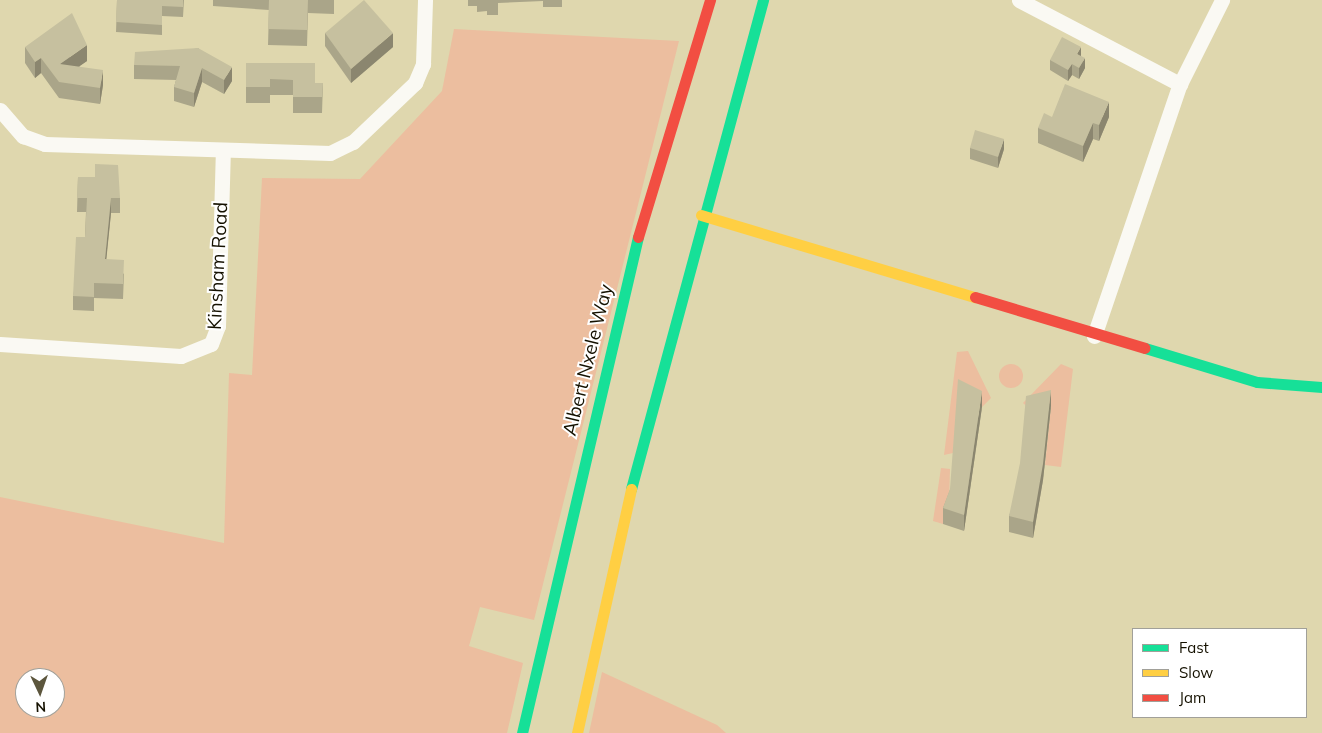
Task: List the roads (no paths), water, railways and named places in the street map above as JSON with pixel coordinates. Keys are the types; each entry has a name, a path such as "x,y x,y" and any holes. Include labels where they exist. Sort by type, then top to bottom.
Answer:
{"main road":[{"name":"Albert Nxele Way","path":"522,733 620,304 710,0"},
{"path":"577,733 644,432 701,215 763,0"},
{"path":"701,215 1094,336 1257,382 1322,387"}],"street":[{"path":"0,110 23,136 45,144 316,154 353,142 415,83 423,64 425,0"},
{"path":"1019,0 1180,84"},
{"path":"1094,336 1180,84 1222,0"},
{"name":"Kinsham Road","path":"0,344 181,356 211,344 218,326 223,152"}]}
